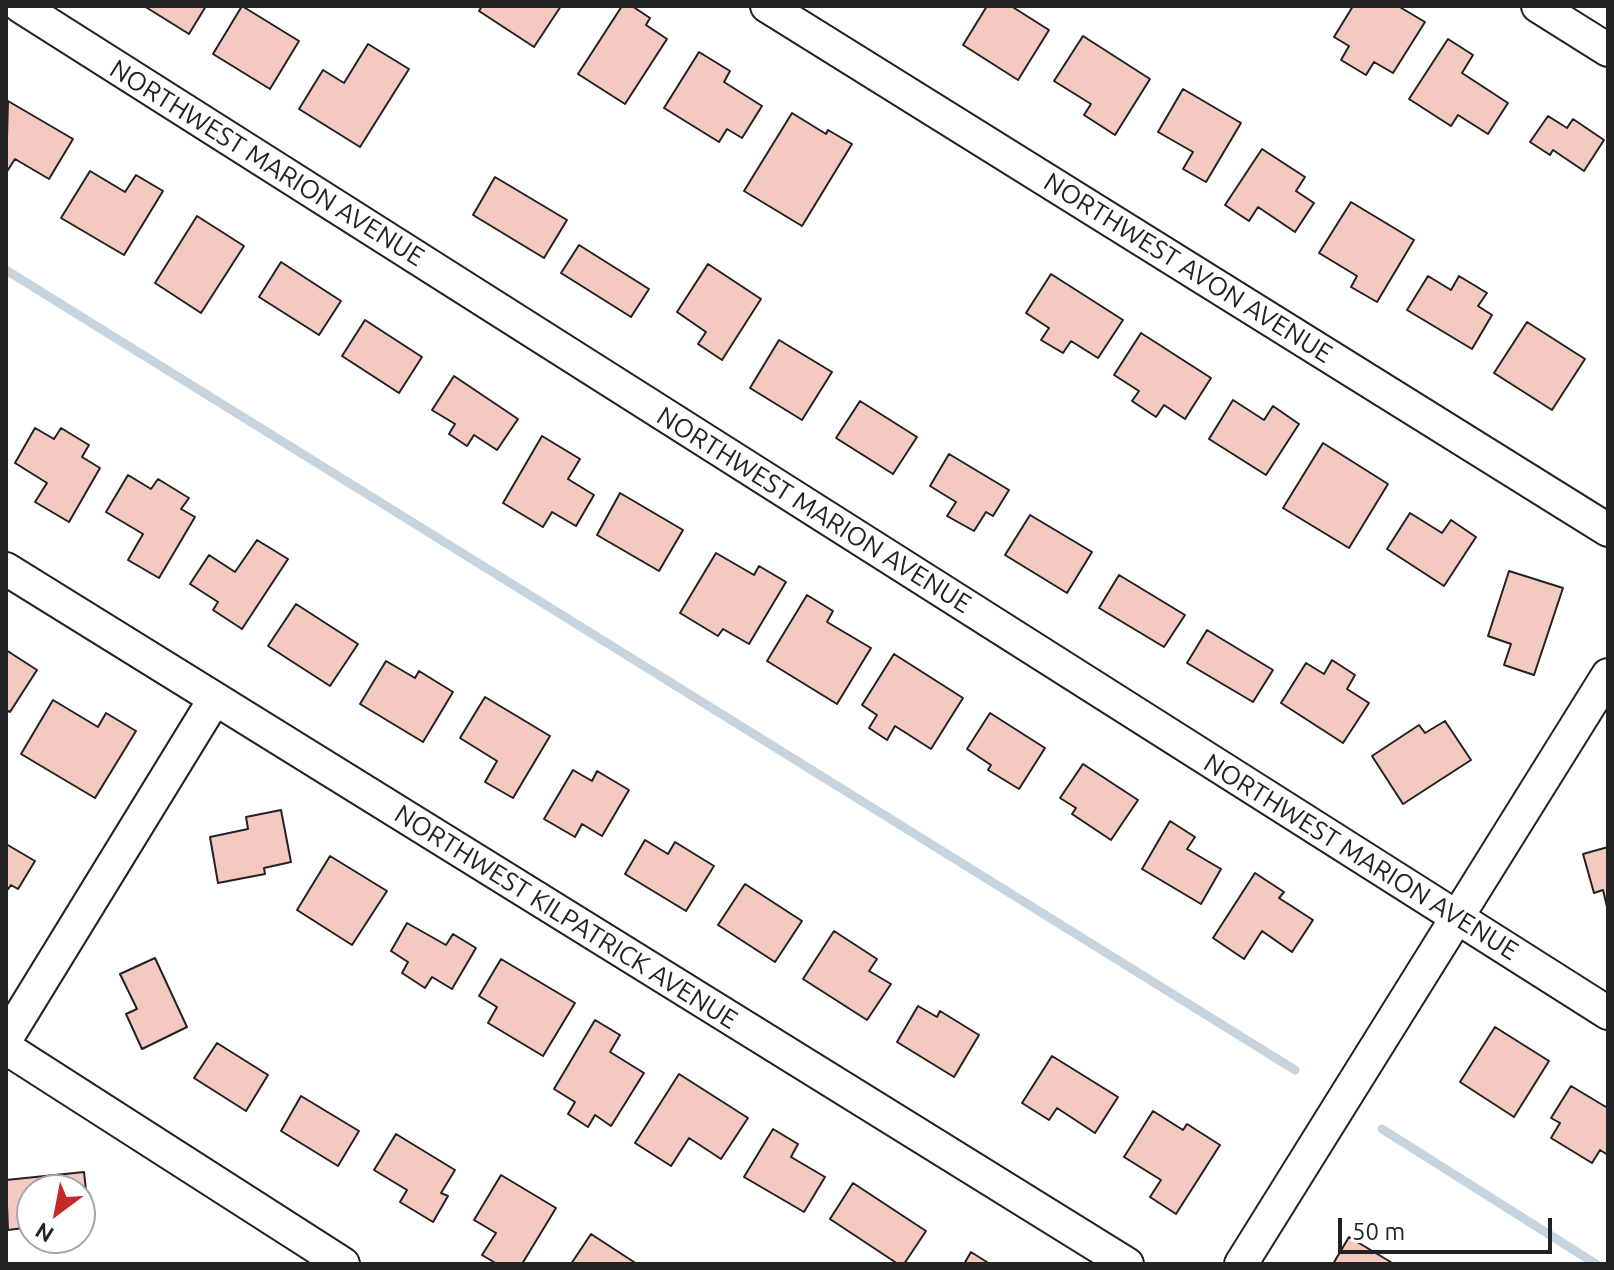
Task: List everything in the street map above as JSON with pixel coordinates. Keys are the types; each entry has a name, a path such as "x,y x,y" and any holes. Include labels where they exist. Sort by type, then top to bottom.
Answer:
{"street":[{"name":"NORTHWEST MARION AVENUE","path":"20,6 1608,1013"},
{"name":"NORTHWEST AVON AVENUE","path":"767,6 1608,530"},
{"path":"1538,6 1608,50"},
{"name":"NORTHWEST KILPATRICK AVENUE","path":"6,569 1127,1264"},
{"path":"1241,1264 1608,675"},
{"path":"6,1039 214,700"},
{"path":"6,1048 338,1263"}],"building":[{"path":"144,6 206,6 189,34"},
{"path":"242,6 299,41 270,89 213,54"},
{"path":"482,6 561,6 534,47 479,11"},
{"path":"622,6 632,6 650,18 646,25 667,39 625,104 578,74"},
{"path":"987,6 1011,6 1049,30 1018,80 963,45"},
{"path":"1353,6 1398,6 1425,22 1393,73 1374,62 1366,75 1341,60 1349,46 1334,37"},
{"path":"1083,36 1150,79 1115,135 1084,115 1091,104 1054,81"},
{"path":"1448,39 1473,55 1462,73 1508,103 1488,134 1458,115 1451,126 1409,99"},
{"path":"368,44 409,69 360,147 299,109 323,70 344,83"},
{"path":"699,52 730,71 724,82 762,106 742,138 727,129 719,142 664,108"},
{"path":"1183,89 1241,123 1206,182 1183,169 1193,152 1158,132"},
{"path":"8,101 73,139 49,179 15,159 6,173"},
{"path":"792,113 826,134 828,130 852,144 802,226 744,191"},
{"path":"1548,116 1567,128 1573,119 1604,140 1584,171 1553,150 1550,155 1530,142"},
{"path":"1262,149 1305,177 1296,191 1314,203 1295,232 1258,207 1249,221 1225,205"},
{"path":"90,171 125,192 136,175 163,191 124,255 61,218"},
{"path":"495,177 567,220 544,258 473,215"},
{"path":"1351,202 1414,240 1377,302 1351,287 1357,276 1319,253"},
{"path":"197,216 244,246 201,313 155,283"},
{"path":"579,245 649,289 631,317 561,273"},
{"path":"281,262 341,301 319,335 259,297"},
{"path":"708,264 761,299 722,360 698,344 706,332 677,312"},
{"path":"1051,274 1123,320 1098,358 1071,341 1063,353 1041,340 1049,328 1026,313"},
{"path":"1428,276 1451,290 1459,276 1487,293 1478,306 1492,315 1472,349 1407,310"},
{"path":"365,320 422,357 399,393 342,356"},
{"path":"1527,322 1585,359 1552,410 1494,373"},
{"path":"1141,333 1211,378 1185,419 1164,405 1156,417 1132,401 1139,391 1114,375"},
{"path":"779,340 832,372 802,420 750,388"},
{"path":"454,376 518,419 497,450 474,435 467,446 449,434 455,424 432,410"},
{"path":"1233,400 1264,420 1273,406 1299,424 1266,475 1209,439"},
{"path":"860,401 917,437 893,474 836,438"},
{"path":"35,428 54,439 61,428 89,445 82,457 100,468 69,522 35,502 47,483 15,463"},
{"path":"542,436 580,459 568,479 594,495 576,526 552,512 543,527 503,503"},
{"path":"1323,443 1388,484 1349,548 1283,508"},
{"path":"949,454 1009,490 993,516 986,512 974,531 947,516 956,502 930,486"},
{"path":"128,475 151,489 158,479 189,498 181,509 195,517 159,578 128,560 143,534 106,512"},
{"path":"620,493 683,530 659,571 597,535"},
{"path":"1410,513 1442,533 1451,520 1476,537 1444,586 1387,549"},
{"path":"1030,515 1092,552 1067,593 1005,555"},
{"path":"257,540 288,559 242,629 213,610 218,602 190,584 209,555 235,572"},
{"path":"716,553 754,575 759,566 786,582 749,644 723,629 718,636 680,613"},
{"path":"1509,571 1563,588 1534,675 1504,665 1511,644 1488,636"},
{"path":"1119,575 1185,615 1164,647 1099,608"},
{"path":"807,595 833,611 827,622 871,648 837,704 767,661"},
{"path":"296,604 358,644 330,686 268,646"},
{"path":"1207,630 1273,670 1253,702 1187,663"},
{"path":"6,650 37,670 10,712 6,710"},
{"path":"894,654 963,698 931,749 895,726 887,740 869,728 877,715 862,705"},
{"path":"1332,660 1355,675 1347,689 1369,703 1343,743 1281,703 1306,663 1324,674"},
{"path":"386,661 415,678 419,671 453,692 423,742 360,704"},
{"path":"485,697 550,736 513,798 485,782 497,761 460,738"},
{"path":"53,700 98,727 106,713 136,731 95,798 21,754"},
{"path":"990,713 1045,748 1019,789 988,770 991,765 967,749"},
{"path":"1445,721 1471,760 1403,804 1372,756 1419,725 1425,733"},
{"path":"1083,764 1138,800 1111,840 1072,814 1076,808 1060,798"},
{"path":"573,770 592,781 597,771 629,790 602,836 582,824 575,837 544,819"},
{"path":"281,810 291,862 264,868 265,874 218,883 210,837 248,829 246,817"},
{"path":"1170,821 1195,837 1187,849 1221,869 1201,904 1142,869"},
{"path":"645,840 668,854 675,842 714,866 686,911 625,874"},
{"path":"6,844 35,861 18,889 11,885 6,892"},
{"path":"1608,847 1608,911 1603,890 1594,893 1583,854"},
{"path":"330,856 387,891 352,945 297,910"},
{"path":"1255,873 1284,892 1279,898 1313,920 1292,952 1262,931 1244,959 1213,938"},
{"path":"745,884 802,921 775,962 718,925"},
{"path":"407,923 446,945 453,934 476,948 452,989 432,977 425,988 402,973 408,962 391,951"},
{"path":"834,931 877,959 869,971 891,984 867,1020 803,979"},
{"path":"155,958 187,1027 142,1049 126,1014 137,1009 120,974"},
{"path":"501,959 575,1003 543,1056 488,1023 497,1007 479,996"},
{"path":"918,1006 937,1017 940,1011 979,1035 954,1077 897,1042"},
{"path":"595,1020 620,1035 610,1052 644,1073 611,1126 595,1115 588,1127 568,1114 575,1102 554,1089"},
{"path":"1495,1027 1549,1061 1514,1117 1460,1082"},
{"path":"217,1043 268,1075 246,1111 194,1078"},
{"path":"1052,1056 1118,1097 1095,1133 1057,1108 1049,1120 1022,1103"},
{"path":"679,1074 748,1118 721,1159 689,1138 671,1166 635,1143"},
{"path":"1571,1086 1606,1107 1608,1104 1608,1155 1600,1150 1592,1163 1551,1138 1560,1123 1551,1118"},
{"path":"301,1096 359,1131 338,1166 281,1131"},
{"path":"1153,1111 1183,1130 1187,1124 1220,1145 1176,1214 1150,1197 1161,1180 1124,1157"},
{"path":"773,1129 798,1144 791,1157 825,1177 804,1212 744,1177"},
{"path":"396,1134 455,1170 441,1193 448,1196 433,1222 400,1202 407,1190 374,1170"},
{"path":"501,1175 556,1208 522,1264 497,1264 482,1255 496,1233 474,1220"},
{"path":"16,1179 16,1229 8,1230 6,1180"},
{"path":"853,1183 926,1231 904,1264 898,1264 830,1219"},
{"path":"591,1234 637,1264 571,1264"},
{"path":"1349,1237 1394,1264 1333,1264"},
{"path":"971,1252 990,1264 964,1264"}],"waterway":[{"path":"6,270 1295,1070"},
{"path":"1382,1129 1596,1264"}]}
